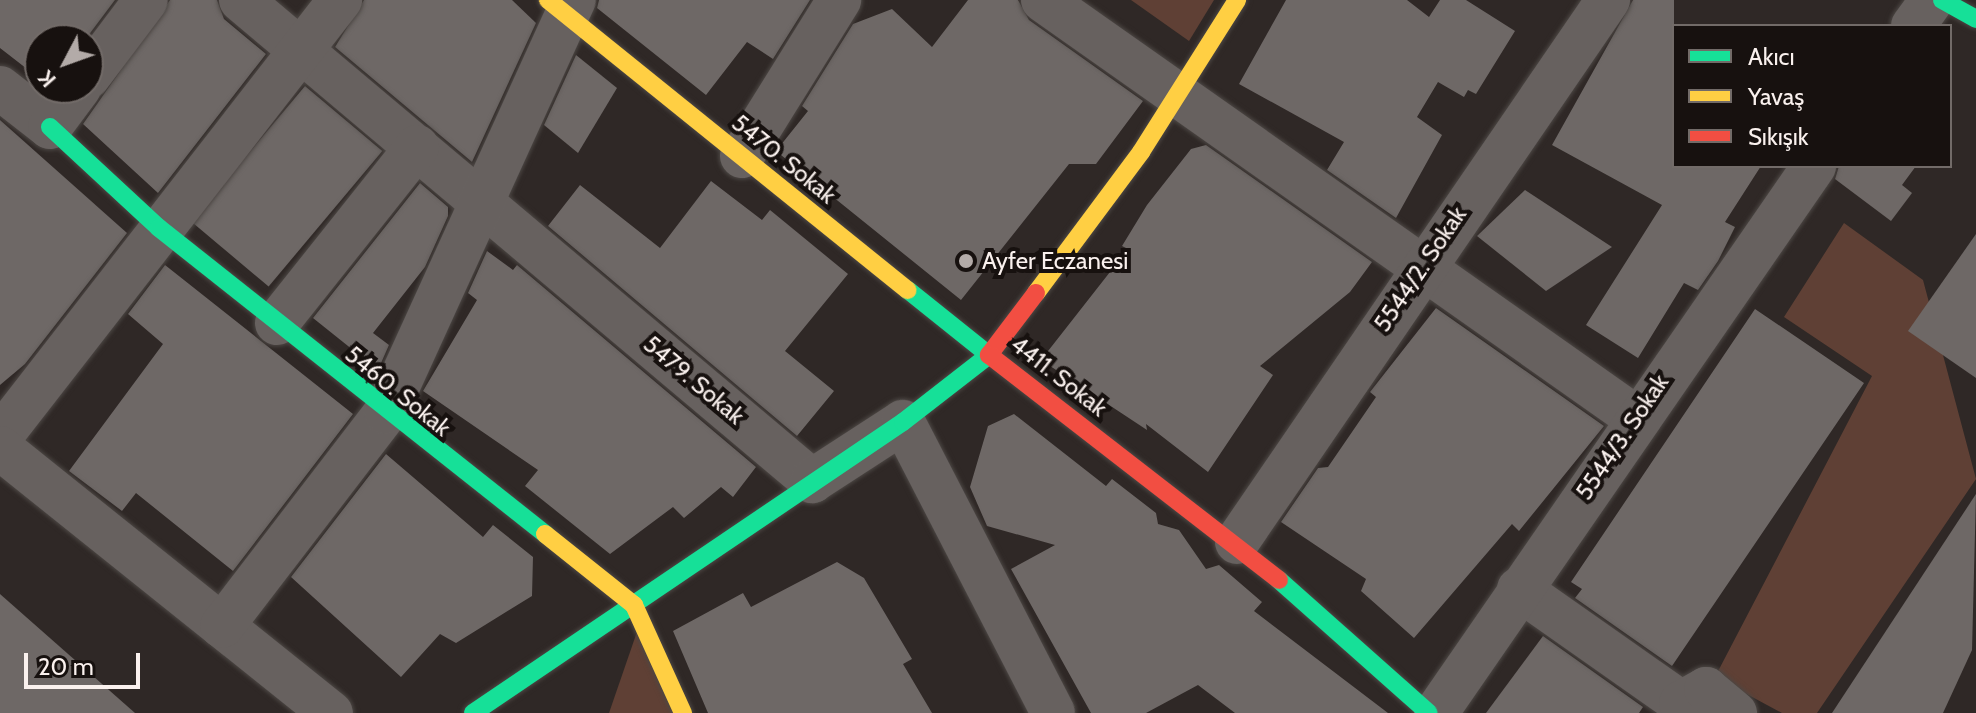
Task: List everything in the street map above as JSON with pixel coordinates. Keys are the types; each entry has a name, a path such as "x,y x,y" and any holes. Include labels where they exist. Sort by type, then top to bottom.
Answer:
{"street":[{"path":"104,56 146,0"},
{"name":"5479. Sokak","path":"241,0 299,52 485,202 812,481 903,422"},
{"path":"0,437 159,228 340,0"},
{"path":"742,156 839,0"},
{"path":"1043,0 1179,91 1635,417"},
{"name":"4411. Sokak","path":"1237,0 1179,91 989,355 1237,542 1429,713"},
{"name":"5544/2. Sokak","path":"1237,542 1422,264 1608,0"},
{"path":"1914,24 1932,0"},
{"path":"1942,0 1976,19"},
{"path":"222,626 386,412 485,202 563,5"},
{"name":"5470. Sokak","path":"563,5 742,156 989,355"},
{"path":"0,88 50,127 67,104"},
{"name":"5460. Sokak","path":"50,127 159,228 386,412 634,605 683,713"},
{"path":"277,323 417,147"},
{"name":"5544/3. Sokak","path":"1436,713 1635,417 1813,168"},
{"path":"473,713 903,422 989,355"},
{"path":"903,422 1053,713"},
{"path":"0,448 331,713"},
{"path":"1519,589 1681,703 1710,705"}],"shaded area":[{"path":"1131,0 1214,0 1189,41"},
{"path":"1844,223 1923,280 1976,479 1817,713 1782,713 1715,677 1872,376 1784,317"},
{"path":"639,626 677,713 609,713"}],"building":[{"path":"0,0 115,0 97,24 24,24 24,67 0,48"},
{"path":"170,0 217,0 224,19 266,54 158,193 83,124 97,104 104,104 104,94"},
{"path":"364,0 512,0 536,23 472,162 335,47"},
{"path":"599,0 810,0 773,59 747,42 706,95 597,8"},
{"path":"968,0 1018,0 1029,20 1143,101 1096,164 1069,164 961,300 776,151 808,111 802,106 853,24 892,9 932,47"},
{"path":"1286,0 1407,0 1429,17 1440,0 1466,0 1515,31 1476,94 1468,90 1464,97 1438,82 1417,117 1442,135 1396,218 1327,170 1344,142 1239,84"},
{"path":"1633,0 1674,0 1672,168 1760,168 1725,222 1735,227 1718,261 1698,290 1684,283 1638,358 1586,325 1662,205 1552,145"},
{"path":"576,55 617,88 578,153 544,125"},
{"path":"305,86 382,151 269,287 191,222"},
{"path":"0,120 127,233 25,364 0,385"},
{"path":"1206,145 1372,262 1350,292 1260,366 1273,375 1208,472 1146,424 1147,430 1041,360 1128,249 1122,246 1147,205 1191,149"},
{"path":"1838,168 1915,168 1902,185 1912,193 1891,221 1835,179"},
{"path":"711,181 762,220 770,210 848,274 785,351 834,391 797,436 548,226 580,185 660,248"},
{"path":"420,183 448,207 448,216 425,267 373,333 389,345 378,370 313,318"},
{"path":"1525,190 1612,247 1546,291 1477,236"},
{"path":"1976,234 1976,378 1908,331"},
{"path":"487,251 513,270 517,265 756,467 733,497 721,487 684,518 673,507 610,554 525,486 538,470 423,391 477,300 468,293"},
{"path":"165,265 353,414 233,571 136,493 122,511 69,471 163,344 128,314"},
{"path":"1436,308 1604,426 1519,531 1512,524 1414,638 1361,591 1366,579 1281,522 1318,468 1328,467 1376,397 1370,392"},
{"path":"1755,309 1864,383 1672,666 1575,598 1582,589 1571,582"},
{"path":"1014,414 1106,486 1112,479 1156,513 1158,524 1179,530 1206,569 1219,565 1262,602 1254,611 1388,713 1235,713 1198,685 1146,713 1091,713 1011,569 1055,545 987,526 970,487 988,426"},
{"path":"386,454 483,537 493,525 533,557 532,596 456,643 440,634 401,677 291,577"},
{"path":"1976,494 1972,650 1943,713 1832,713"},
{"path":"837,562 864,578 912,659 903,664 932,713 708,713 673,631 743,593 751,607"},
{"path":"0,594 135,713 0,713"},
{"path":"1543,636 1643,707 1639,713 1486,713"}],"traffic: fast":[{"path":"1942,0 1976,19"},
{"path":"50,127 159,228 545,534"},
{"path":"473,713 903,422 989,355 908,290"},
{"path":"1279,580 1429,713"}],"traffic: slow":[{"path":"548,0 908,290"},
{"path":"1036,293 1141,152 1237,0"},
{"path":"545,534 634,605 683,713"}],"traffic: jam":[{"path":"1036,293 989,355 1279,580"}],"place":[{"name":"Ayfer Eczanesi","path":"966,261"}]}
